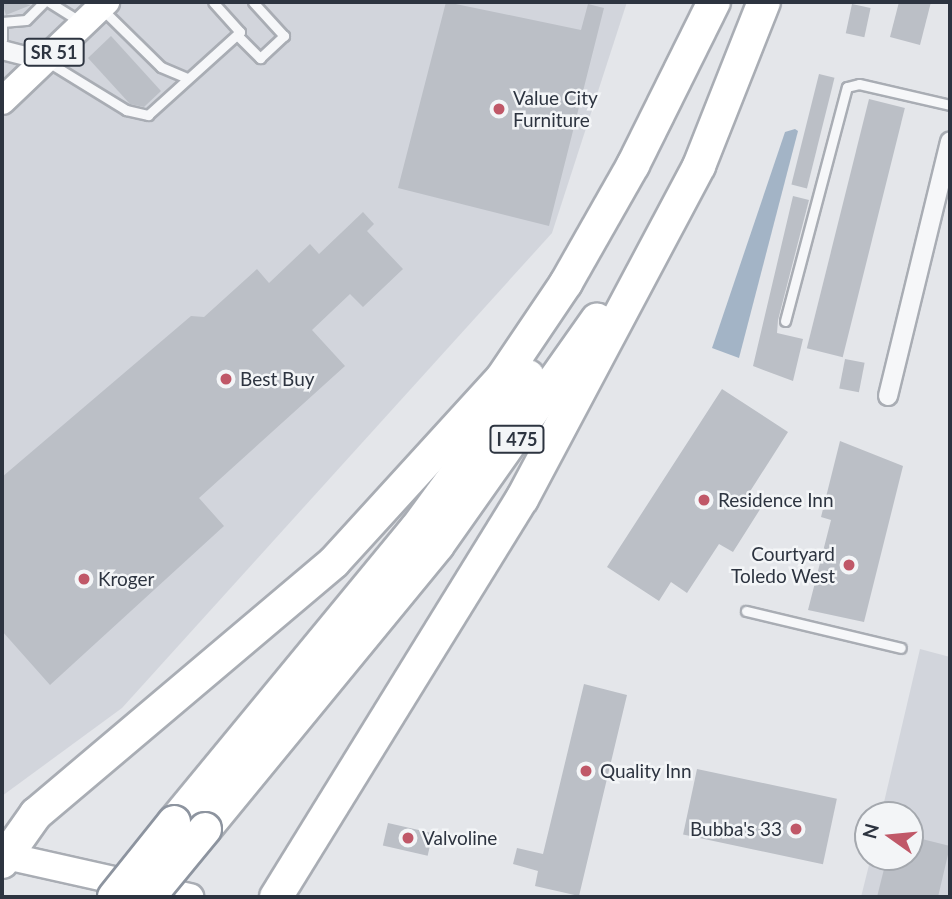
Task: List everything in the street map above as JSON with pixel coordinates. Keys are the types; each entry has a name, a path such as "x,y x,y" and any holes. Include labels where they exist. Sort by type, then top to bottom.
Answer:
{"highway":[{"path":"3,858 36,814 334,562 502,378 626,177 714,2"},
{"name":"I 475","path":"114,897 415,530 522,386 588,282 651,161 720,2"},
{"name":"I 475","path":"149,897 438,545 556,384 646,235 753,2"},
{"path":"276,897 522,499 699,166 764,2"}],"main road":[{"name":"SR 51","path":"2,101 96,11"},
{"path":"3,858 190,897"}],"street":[{"path":"2,51 45,61"},
{"path":"888,396 943,202 950,141"}],"lane":[{"path":"2,40 2,22 26,20 47,2 96,11 161,67 187,78"},
{"path":"213,2 237,34 260,58 284,36 253,2"},
{"path":"45,61 139,115 148,115 237,34"},
{"path":"785,321 847,87 859,84 950,105"},
{"path":"746,611 901,648"}],"shaded area":[{"path":"2,2 627,2 552,233 122,708 2,796"},
{"path":"920,649 950,657 950,897 861,897 868,871 924,871 924,801 884,801"}],"water":[{"path":"795,129 798,131 739,358 712,348 785,132"}],"building":[{"path":"2,2 16,2 31,5 6,15"},
{"name":"Value City Furniture","path":"446,2 581,30 588,4 604,8 549,226 398,188"},
{"path":"899,2 931,2 920,45 890,37"},
{"path":"852,4 871,8 864,37 846,33"},
{"path":"111,36 161,91 144,107 130,104 88,58"},
{"path":"819,74 835,78 807,188 791,185"},
{"path":"869,99 905,108 843,357 807,348"},
{"path":"793,196 809,200 777,333 803,339 793,381 753,366"},
{"path":"363,212 374,224 367,231 403,269 363,307 350,294 312,330 345,366 199,498 224,526 50,685 2,631 2,477 191,316 204,317 257,269 269,283 310,244 319,254"},
{"path":"845,359 865,363 859,392 839,388"},
{"path":"722,389 788,432 749,493 764,503 733,552 719,544 687,593 671,582 659,601 607,567"},
{"name":"Courtyard Toledo West","path":"840,441 903,466 864,622 808,610 831,520 821,517"},
{"name":"Quality Inn","path":"584,684 627,695 579,896 535,886 538,871 513,864 517,848 543,854"},
{"path":"697,769 837,799 823,864 683,835"},
{"name":"Valvoline","path":"388,823 433,833 428,856 383,845"},
{"path":"924,840 950,846 938,897 877,897 884,871 924,871"}],"place":[{"name":"Value City Furniture","path":"499,109"},
{"name":"Best Buy","path":"226,379"},
{"name":"Residence Inn","path":"704,500"},
{"name":"Courtyard Toledo West","path":"849,565"},
{"name":"Kroger","path":"84,579"},
{"name":"Quality Inn","path":"586,771"},
{"name":"Bubba's 33","path":"796,829"},
{"name":"Valvoline","path":"408,838"}]}
